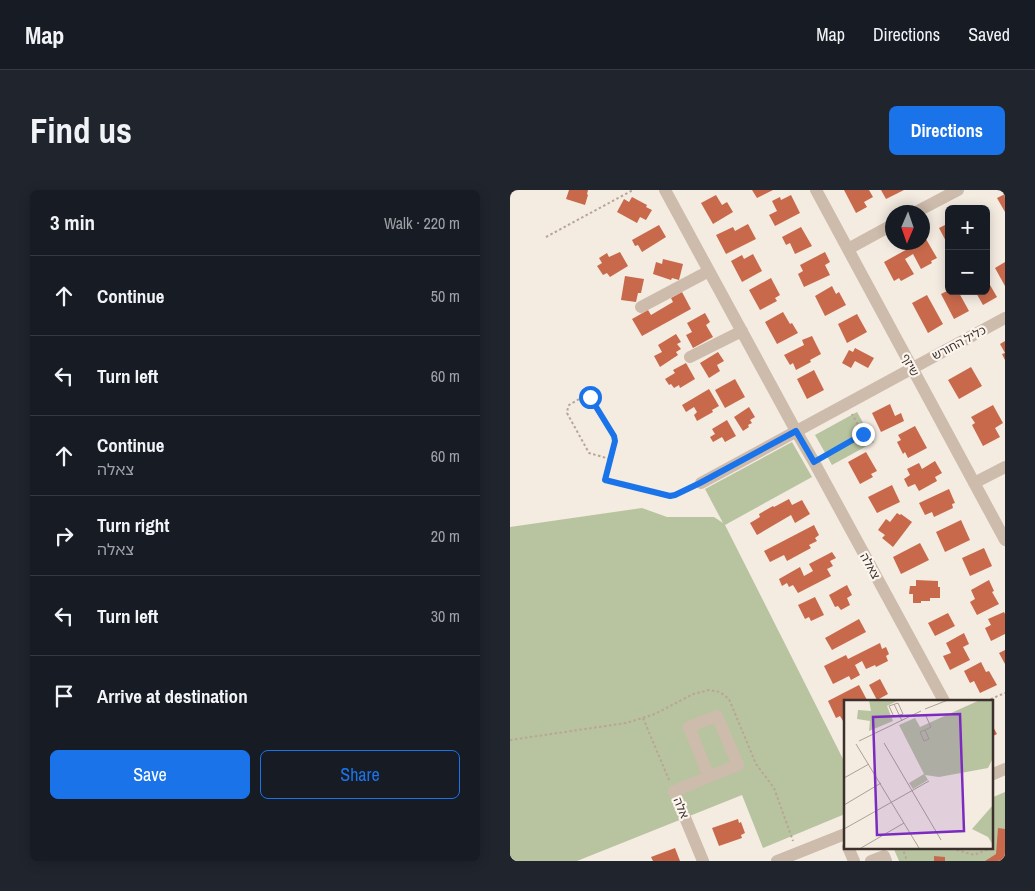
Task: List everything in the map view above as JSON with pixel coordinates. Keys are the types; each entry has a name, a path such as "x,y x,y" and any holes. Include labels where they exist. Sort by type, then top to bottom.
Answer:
{"street":[{"name":"צאלה","path":"665,190 943,700"},
{"name":"שיזף","path":"816,190 1005,540"},
{"path":"929,205 958,190"},
{"path":"848,250 885,229"},
{"path":"641,307 709,271"},
{"name":"כליל החורש","path":"912,368 1005,318"},
{"path":"690,357 742,331"},
{"path":"700,483 912,368"},
{"path":"974,483 1005,467"},
{"name":"אלה","path":"703,861 674,791 709,777 738,765 717,716 689,727 709,777"},
{"path":"992,775 1005,770"},
{"path":"776,861 844,836"},
{"path":"848,848 854,861"},
{"path":"871,861 884,856 886,861"}],"path":[{"path":"546,237 633,190"},
{"path":"610,460 589,453 567,413 569,405 584,396 590,397 614,436 615,441 605,480 670,496 700,483"},
{"path":"814,462 863,434 847,404"},
{"path":"988,700 1005,693"},
{"path":"643,718 674,791"},
{"path":"902,848 907,861"},
{"path":"950,848 974,855 988,848"}],"green space":[{"path":"857,412 874,442 832,465 815,435"},
{"path":"792,442 812,477 725,525 843,759 844,814 763,848 742,795 577,861 510,861 510,527 642,508 667,517 714,517 723,523 705,489"},
{"path":"1005,792 1005,861 899,861 893,848 992,848 992,798"}],"building":[{"path":"569,190 588,190 585,205 566,199"},
{"path":"752,190 773,190 757,198"},
{"path":"844,190 869,190 873,197 864,202 867,207 856,213"},
{"path":"881,190 904,190 886,199"},
{"path":"1005,194 1005,212 997,198"},
{"path":"716,195 722,205 727,202 733,212 713,224 701,203"},
{"path":"791,195 800,213 775,226 769,215 777,211 772,201 780,197 781,200"},
{"path":"632,197 652,210 646,220 640,217 637,223 617,212 624,199 629,202"},
{"path":"748,224 756,239 726,254 716,235 733,227 735,231"},
{"path":"659,225 666,237 642,252 638,245 635,246 632,240"},
{"path":"945,225 945,239 939,228"},
{"path":"801,227 812,246 795,254 790,243 786,245 782,237"},
{"path":"930,246 937,258 921,269 913,254 905,259 914,274 901,281 899,278 894,281 884,262 906,250 930,250"},
{"path":"620,252 628,266 610,277 607,273 603,275 597,266 602,263 599,258 607,253 609,257"},
{"path":"825,252 830,262 825,265 830,275 804,287 798,274 803,271 800,265"},
{"path":"753,254 762,271 742,282 731,261 742,255 744,259"},
{"path":"663,259 683,264 679,280 672,278 671,280 653,274 656,262 662,264"},
{"path":"1005,262 1005,286 995,268"},
{"path":"625,276 644,279 641,293 638,293 636,302 621,300"},
{"path":"771,278 780,295 775,298 777,301 760,310 749,290"},
{"path":"990,285 997,297 983,305 977,295 990,295"},
{"path":"832,286 836,294 839,292 846,305 825,316 815,296"},
{"path":"682,292 691,309 642,336 632,319 648,310 651,315 673,302 671,298"},
{"path":"945,292 945,295 960,295 969,311 954,319 941,294"},
{"path":"927,295 943,324 928,333 912,303"},
{"path":"783,312 798,333 777,344 765,322"},
{"path":"705,313 710,322 706,325 713,337 693,348 686,335 692,332 687,323"},
{"path":"857,314 867,332 847,343 838,324"},
{"path":"676,334 681,342 677,344 681,349 676,352 678,355 660,367 654,356 662,352 658,345"},
{"path":"812,336 821,354 796,370 793,363 790,365 784,355 804,345 802,340"},
{"path":"1005,341 1005,353 1000,344"},
{"path":"855,348 874,358 868,368 855,361 851,368 842,363 849,350 853,352"},
{"path":"718,352 724,361 717,365 720,371 709,378 700,363"},
{"path":"686,363 695,379 680,388 679,385 674,388 671,384 669,385 665,379 675,373 673,370"},
{"path":"971,367 982,386 959,399 948,380"},
{"path":"814,370 824,390 807,399 797,379"},
{"path":"735,379 745,397 725,408 715,390"},
{"path":"709,389 719,406 712,410 713,412 697,421 694,415 697,412 694,407 686,412 682,405"},
{"path":"890,404 895,416 901,413 904,421 881,432 872,413"},
{"path":"993,405 1003,423 995,428 1000,437 983,446 972,425 975,423 971,417"},
{"path":"749,407 755,417 750,420 752,423 748,425 749,427 743,431 734,417"},
{"path":"727,420 736,436 725,442 722,437 713,442 710,437 715,434 712,429"},
{"path":"915,426 927,448 908,458 905,452 903,454 897,442 901,440 898,435"},
{"path":"866,452 877,471 871,474 873,477 860,484 848,462"},
{"path":"935,461 942,473 935,477 937,481 919,491 915,484 908,487 904,479 910,475 907,469 919,463 922,469"},
{"path":"892,485 900,502 877,513 868,497"},
{"path":"949,489 955,503 952,504 953,508 934,517 932,512 925,515 919,503"},
{"path":"789,499 792,505 802,500 810,514 795,523 791,515 757,535 750,523 760,517 759,514"},
{"path":"897,513 912,522 893,547 882,538 885,535 878,530 886,519 890,522"},
{"path":"961,520 970,540 945,552 936,532"},
{"path":"814,525 819,535 815,538 817,541 809,545 811,548 787,561 784,555 770,562 764,551"},
{"path":"920,543 929,560 901,574 893,557"},
{"path":"984,548 992,566 970,576 962,558"},
{"path":"832,552 836,558 830,561 833,566 827,569 831,576 798,593 793,585 789,587 787,583 782,586 779,579 800,567 804,576 813,571 809,564"},
{"path":"916,580 938,581 940,598 930,598 930,601 913,603 913,594 909,594 910,586 916,586"},
{"path":"989,580 994,591 992,592 999,604 977,615 970,602 975,599 971,590"},
{"path":"847,585 852,595 847,598 850,605 841,610 838,606 835,607 829,595"},
{"path":"815,597 824,615 811,621 809,617 805,619 798,605"},
{"path":"1004,612 1005,634 991,641 985,628 991,625 988,619"},
{"path":"948,613 955,626 935,636 928,623"},
{"path":"859,619 866,632 832,650 825,638"},
{"path":"964,633 969,644 963,647 970,660 950,670 943,656 951,653 946,643"},
{"path":"880,643 882,649 886,647 889,654 886,656 888,661 876,667 875,665 866,669 862,661 855,665 860,675 851,680 849,676 833,684 824,666 846,655 848,659"},
{"path":"1005,650 1005,664 999,653"},
{"path":"981,662 986,672 989,671 997,685 980,693 974,681 970,683 964,671"},
{"path":"880,679 888,694 877,700 869,685"},
{"path":"859,685 867,700 844,700 843,721 840,716 836,718 828,701"},
{"path":"992,725 997,734 992,736"},
{"path":"738,819 745,833 741,835 742,838 719,846 712,828"},
{"path":"998,828 1005,829 1005,861 985,861 996,854"},
{"path":"675,848 680,861 653,861 651,857"},
{"path":"934,856 945,857 945,861 934,861"}],"route":[{"path":"590,397 614,436 615,441 605,480 670,496 700,483 796,431 814,462 863,434"}]}
